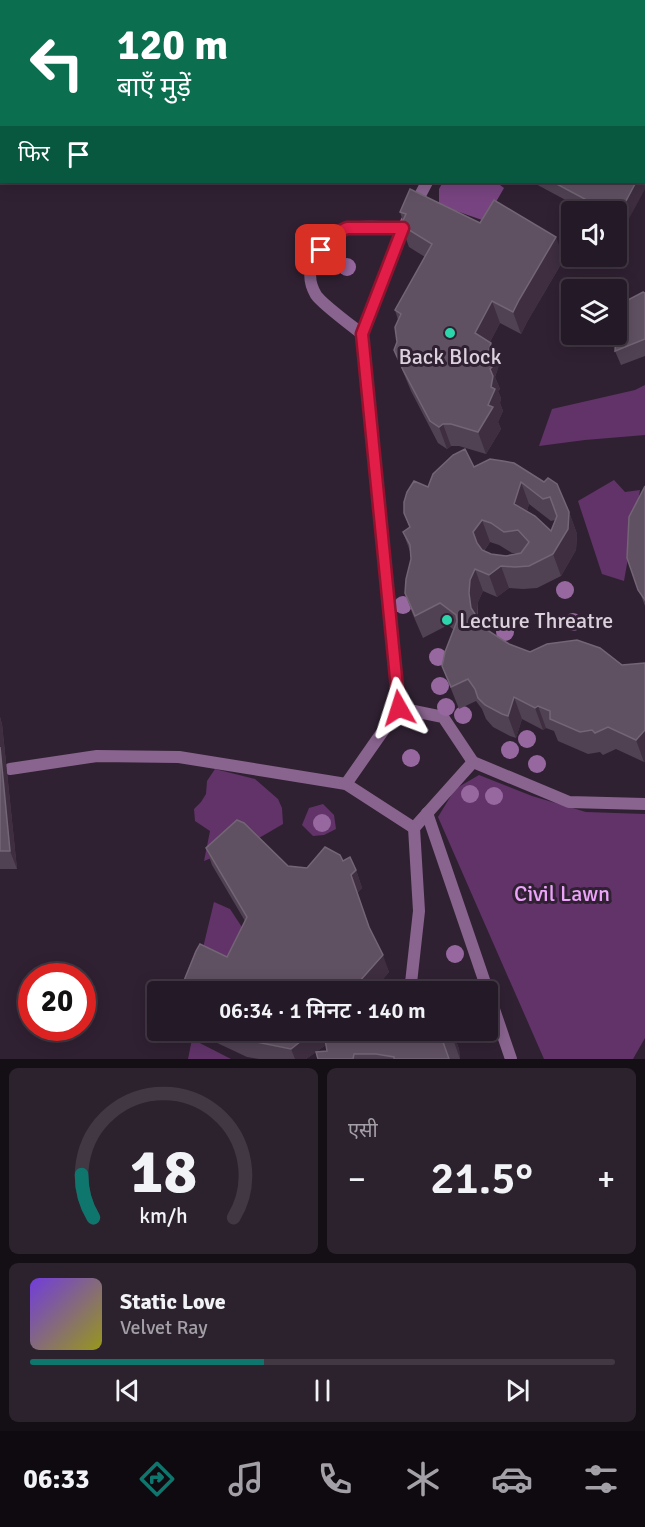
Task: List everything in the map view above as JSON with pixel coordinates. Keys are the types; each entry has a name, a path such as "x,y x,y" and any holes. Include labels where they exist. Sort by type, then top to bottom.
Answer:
{"lane":[{"path":"346,784 399,708 362,334 403,228 426,183"},
{"path":"362,334 317,297 310,277 311,264 330,236 341,230 368,227 403,228"},
{"path":"399,708 443,717 473,762 569,802 645,804"},
{"path":"10,769 97,756 179,757 346,784 414,828"},
{"path":"411,981 419,912 414,828 473,762"},
{"path":"427,813 511,1059"}],"green space":[{"path":"645,385 645,435 539,446 552,409 635,390"},
{"path":"614,480 625,492 640,490 624,581 602,574 578,501"},
{"path":"215,769 255,779 278,799 282,808 283,824 259,838 204,861 210,831 195,821 194,809 206,794 207,781"},
{"name":"Civil Lawn","path":"479,775 532,796 586,812 645,814 645,1038 633,1059 544,1059 438,817 455,789"},
{"path":"323,804 334,815 336,829 324,835 313,836 302,825 309,808"},
{"path":"214,902 230,909 251,941 231,966 202,952"},
{"path":"192,1041 196,1041 231,1059 188,1059"}],"shaded area":[{"path":"442,183 497,183 504,188 485,221 439,205 439,189"}],"building":[{"path":"555,183 635,183 626,201 588,201"},
{"name":"Back Block","path":"410,189 480,223 494,200 556,237 513,312 492,301 475,333 491,343 486,360 492,367 490,369 493,376 491,387 495,389 488,405 493,407 478,432 451,424 443,424 439,427 430,421 394,350 397,342 395,327 401,314 395,310 432,244 401,225 406,214 400,212"},
{"path":"645,293 645,339 615,351 615,345 627,345 627,300"},
{"name":"Lecture Threatre","path":"465,449 474,467 490,459 514,463 544,482 548,478 557,484 569,512 568,529 553,554 529,566 501,566 489,575 475,569 470,580 471,608 484,628 509,644 530,652 547,644 577,640 600,648 622,665 645,663 645,730 636,740 608,727 595,733 592,730 580,732 550,719 550,711 538,706 535,708 514,697 508,716 502,714 485,705 478,698 468,679 451,687 442,666 457,621 456,615 440,603 415,616 405,593 411,559 410,545 403,532 410,527 404,513 404,502 414,481 428,487 433,474 453,455","holes":["521,482 543,499 550,497 557,516 551,531 535,516 514,504","482,520 504,532 518,530 529,542 521,553 506,556 482,550 473,532"]},
{"path":"645,486 645,600 638,590 627,558 629,517"},
{"path":"0,747 10,851 0,851"},
{"path":"237,820 244,823 288,866 307,868 325,847 340,855 343,861 350,857 356,870 351,875 369,927 383,955 360,981 184,981 200,944 227,957 247,917 206,848"},
{"path":"251,1041 301,1041 291,1049"},
{"path":"325,1041 446,1041 443,1042 449,1059 394,1059 394,1057 376,1054 354,1054 353,1059 318,1059 316,1052 327,1051"}],"place":[{"name":"Back Block","path":"450,333"},
{"name":"Lecture Threatre","path":"447,620"}],"route":[{"path":"321,250 330,236 347,228 403,228 362,334 399,708"}]}
